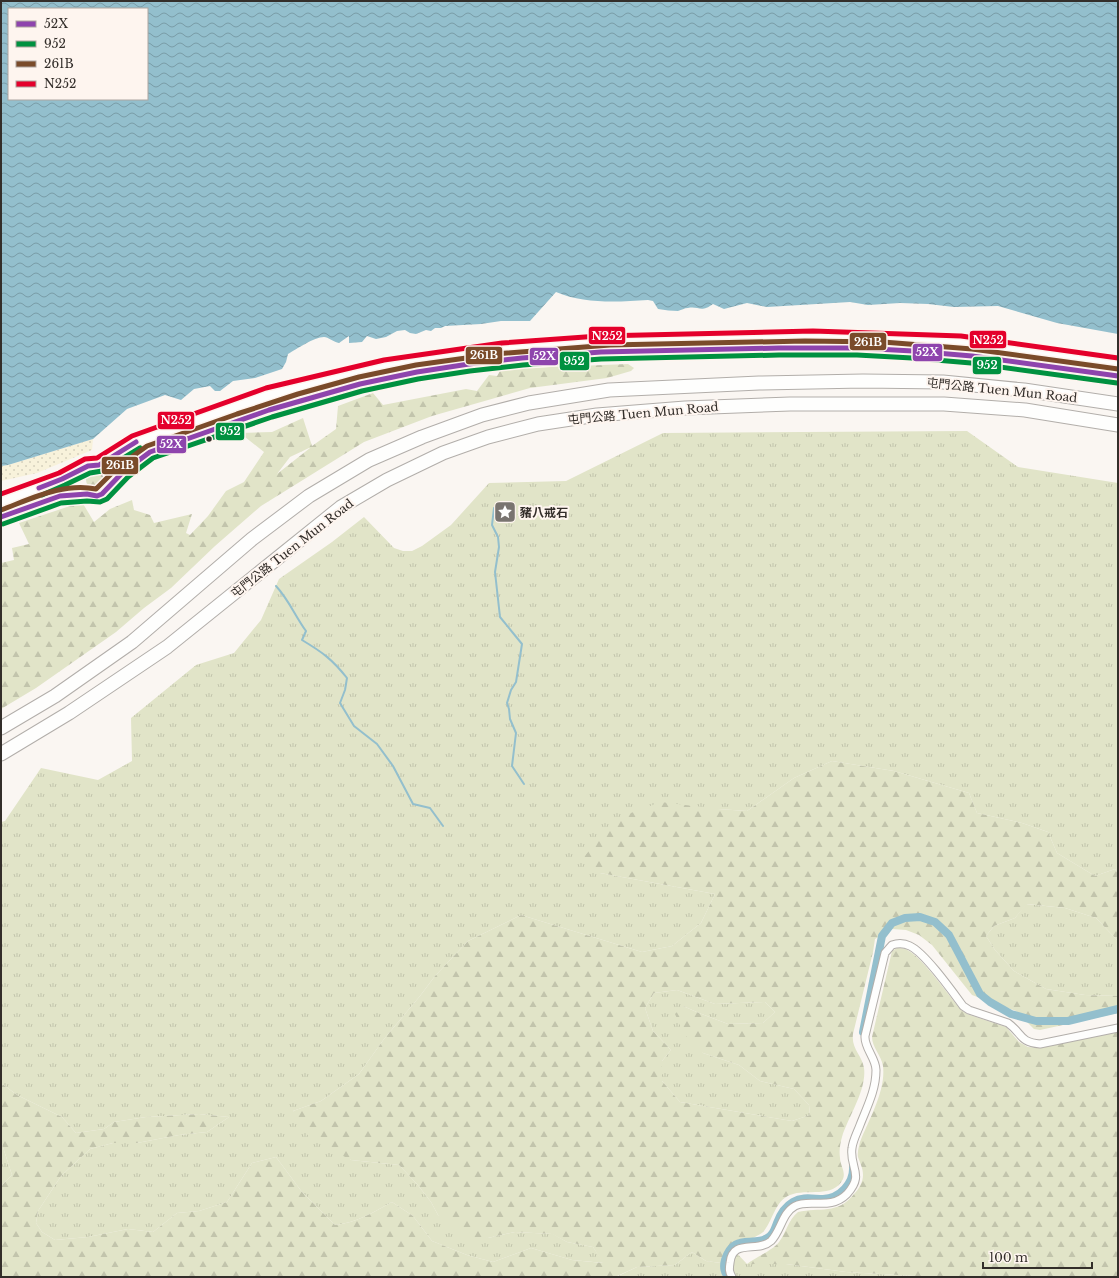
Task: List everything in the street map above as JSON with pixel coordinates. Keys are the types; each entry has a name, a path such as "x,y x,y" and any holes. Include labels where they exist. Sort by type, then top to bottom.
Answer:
{"highway":[{"name":"屯門公路 Tuen Mun Road","path":"1,728 55,696 132,642 252,539 310,496 369,460 422,437 482,415 529,403 609,390 759,383 863,381 943,382 1024,390 1118,404"},
{"name":"屯門公路 Tuen Mun Road","path":"1,754 70,713 167,647 341,507 387,480 444,453 488,437 538,424 597,414 686,408 790,404 944,404 1025,410 1118,425"}],"main road":[{"path":"380,380 467,365 530,357 604,352 635,347 813,338 960,343 1118,365"},
{"path":"99,465 134,443 268,395 386,367 533,347 635,347 730,350 883,349 960,354 1118,376"},
{"path":"1,517 60,496 102,494 137,461 150,452 171,445"},
{"path":"1,502 62,479 93,465 104,467 110,476 109,486"},
{"path":"84,470 80,478 80,482 81,487 87,494"}],"street":[{"path":"732,1277 729,1272 730,1256 734,1251 739,1248 764,1245 768,1243 774,1238 785,1216 795,1206 834,1202 846,1195 853,1186 856,1170 852,1157 852,1149 854,1140 873,1092 876,1078 875,1063 866,1044 865,1036 885,953 892,945 903,944 912,947 922,956 963,1006 969,1010 1008,1023 1022,1039 1029,1043 1040,1044 1118,1028"}],"green space":[{"path":"628,364 634,368 631,371 607,378 530,388 432,416 364,442 261,506 215,546 171,588 144,608 116,632 36,688 1,709 1,563 14,560 12,548 29,544 19,523 82,502 94,522 110,509 132,500 134,510 150,515 154,523 192,514 186,533 190,535 208,516 226,491 244,482 264,452 240,433 272,432 303,418 312,446 336,429 338,406 373,393 383,405 466,389 477,391 489,375 497,376 501,369","holes":["310,448 277,474 290,457"]},
{"path":"967,431 1018,467 1118,483 1118,873 1115,869 1095,876 1057,853 1048,832 1022,823 977,813 969,793 894,771 832,761 794,778 747,811 718,809 600,873 715,894 701,923 672,946 642,952 521,915 468,941 435,976 384,1039 359,1074 321,1101 293,1111 351,1160 399,1165 417,1184 431,1202 438,1215 488,1238 515,1232 553,1234 567,1242 593,1247 604,1263 572,1260 531,1248 493,1262 467,1255 432,1241 413,1216 392,1202 358,1219 335,1225 302,1192 276,1157 252,1163 227,1202 199,1211 177,1213 153,1232 128,1229 88,1237 55,1240 42,1232 36,1223 38,1211 61,1176 90,1149 113,1143 137,1143 179,1135 207,1132 229,1117 199,1114 146,1117 114,1122 104,1129 76,1133 62,1117 17,1095 1,1083 1,822 5,821 41,768 98,780 132,761 131,718 196,665 234,653 261,620 279,579 332,542 364,517 394,548 403,551 412,551 422,546 451,525 489,483 566,481 663,433"},
{"path":"95,471 101,474 104,480 101,486 95,489 89,486 86,480 89,474"},
{"path":"832,761 894,771 969,793 977,813 1022,823 1048,832 1057,853 1095,876 1115,869 1118,873 1118,941 1096,918 1065,908 1027,904 1015,918 994,926 986,936 995,950 1014,971 1046,989 1085,995 1118,996 1118,1013 1040,1030 1034,1029 1016,1011 972,995 932,945 919,935 906,930 892,929 875,939 853,1034 855,1048 863,1063 864,1076 860,1094 842,1137 840,1161 844,1174 843,1179 839,1185 833,1189 819,1192 797,1193 785,1198 778,1206 764,1231 732,1248 721,1263 706,1261 692,1252 675,1265 637,1267 615,1277 1,1277 1,1186 12,1175 1,1141 1,1083 17,1095 62,1117 76,1133 104,1129 114,1122 146,1117 199,1114 229,1117 207,1132 179,1135 137,1143 113,1143 90,1149 61,1176 38,1211 36,1223 42,1232 55,1240 88,1237 128,1229 153,1232 177,1213 199,1211 227,1202 252,1163 276,1157 302,1192 335,1225 358,1219 392,1202 413,1216 432,1241 467,1255 493,1262 531,1248 572,1260 603,1263 593,1247 567,1242 552,1234 515,1232 488,1238 466,1237 438,1215 431,1202 417,1184 399,1165 351,1160 310,1139 293,1111 321,1101 359,1074 384,1039 435,976 468,941 521,915 642,952 672,946 701,923 715,894 600,873 583,858 617,818 661,802 747,811 794,778","holes":["677,990 715,1004 765,1002 775,1012 763,1023 728,1024 683,1006 675,1014 684,1034 703,1053 739,1065 760,1081 794,1089 809,1105 810,1115 792,1121 680,1102 662,1081 662,1061 671,1050 653,1031 645,1008 654,993"]},
{"path":"1026,904 1065,908 1096,918 1118,941 1118,996 1085,995 1046,989 1014,971 995,950 986,936 994,926 1015,918"},
{"path":"897,948 903,948 915,955 935,977 960,1009 967,1014 1006,1027 1019,1042 1028,1047 1041,1048 1118,1032 1118,1277 932,1277 846,1272 786,1264 747,1264 779,1242 792,1219 798,1212 835,1208 848,1201 860,1185 863,1178 863,1172 858,1157 858,1150 879,1095 883,1076 882,1062 873,1044 872,1037 892,951"},
{"path":"677,990 715,1004 765,1002 775,1012 763,1023 728,1024 683,1006 703,1053 739,1065 760,1081 794,1089 809,1105 810,1115 792,1121 680,1102 662,1081 662,1061 671,1050 653,1031 645,1008 654,993"},
{"path":"1,1141 12,1175 1,1186"},
{"path":"732,1248 747,1264 786,1264 846,1272 932,1277 616,1277 637,1267 675,1265 692,1252 706,1261 721,1263"}],"sand":[{"path":"93,439 92,450 37,473 1,481 1,466"}],"water":[{"path":"1,1 1118,1 1118,334 1057,323 998,306 954,307 900,303 868,305 850,302 767,307 747,303 724,309 713,304 703,309 685,308 676,311 658,309 653,301 648,300 613,302 589,300 578,299 556,292 530,321 501,321 481,324 445,326 416,334 405,330 397,331 386,337 376,339 367,336 362,342 349,343 349,336 339,343 326,337 320,338 311,341 288,354 282,369 255,378 233,381 220,391 215,391 210,386 194,389 181,400 165,395 127,409 93,439 1,466"}],"waterway":[{"path":"494,508 492,525 498,537 499,547 495,572 500,617 522,644 516,682 511,690 507,703 510,719 516,733 512,766 524,784"},
{"path":"276,586 285,597 306,631 302,640 326,656 347,678 345,690 340,703 354,726 377,744 393,766 413,804 430,808 443,826"},
{"path":"863,1032 882,936 892,923 905,918 920,917 935,922 949,935 980,994 990,1002 1011,1014 1036,1021 1068,1021 1118,1009"},
{"path":"728,1277 724,1269 724,1263 729,1251 734,1246 739,1243 764,1240 770,1236 782,1214 793,1202 804,1198 829,1198 840,1193 845,1189 851,1179 853,1167"}],"tunnel":[{"path":"171,445 282,407 380,380"}],"transit line":[{"name":"N252","path":"1,494 59,473 85,459 97,458 132,436 266,388 384,360 502,343 599,336 813,331 961,336 1118,358"},
{"name":"261B","path":"1,510 60,490 84,487 96,489 119,466 147,446 298,394 359,377 416,365 495,354 610,345 805,341 883,342 972,349 1118,369"},
{"name":"52X","path":"1,517 60,496 87,494 97,496 102,494 123,472 150,452 269,410 360,384 417,372 469,364 601,352 779,348 857,348 972,356 1118,376"},
{"name":"952","path":"3,524 61,503 87,501 100,502 107,499 128,477 153,458 272,417 362,391 418,379 470,371 601,359 779,355 857,355 971,363 1117,383"},
{"name":"52X","path":"39,488 62,479 88,466 99,465 136,442"},
{"name":"952","path":"42,495 90,473 102,471 140,448"}],"place":[{"name":"豬八戒石","path":"505,512"}]}
